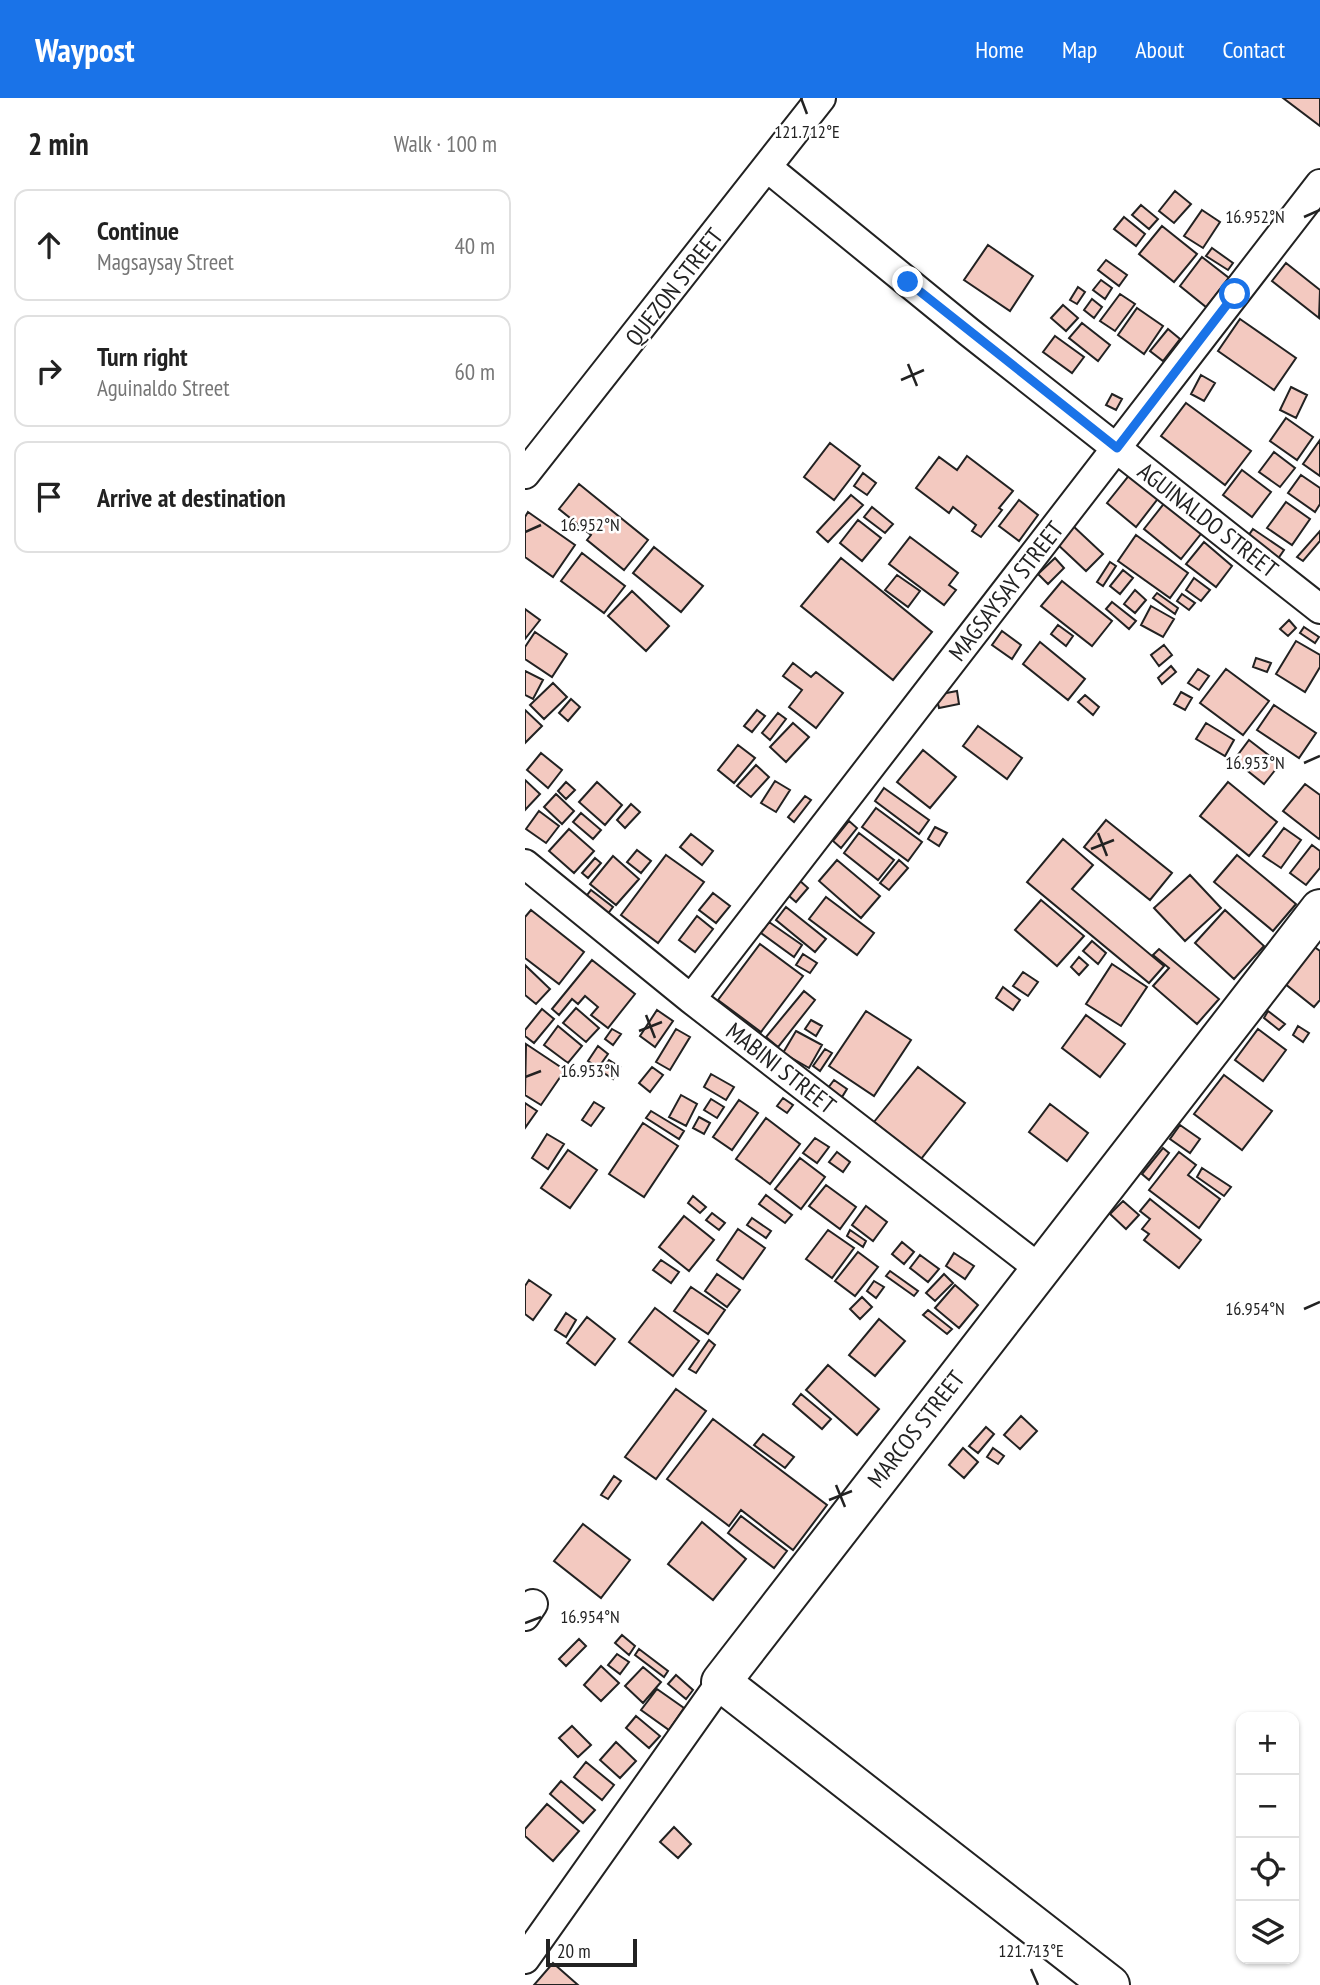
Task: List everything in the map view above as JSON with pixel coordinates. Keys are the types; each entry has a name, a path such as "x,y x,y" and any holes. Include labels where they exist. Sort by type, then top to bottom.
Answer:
{"street":[{"name":"QUEZON STREET","path":"525,474 821,98"},
{"name":"AGUINALDO STREET","path":"768,168 969,332 1320,609"},
{"name":"MAGSAYSAY STREET","path":"691,999 1320,184"},
{"name":"MABINI STREET","path":"525,864 691,999 1040,1269"},
{"name":"MARCOS STREET","path":"525,1959 721,1682 1320,909"},
{"path":"721,1682 1110,1985"}],"building":[{"path":"1283,98 1320,98 1320,126"},
{"path":"1175,191 1191,204 1174,223 1159,211"},
{"path":"1141,205 1158,219 1149,229 1132,215"},
{"path":"1202,210 1220,222 1203,248 1184,236"},
{"path":"1124,217 1145,234 1136,246 1114,229"},
{"path":"1162,226 1197,254 1174,282 1139,254"},
{"path":"988,245 1033,276 1010,311 964,280"},
{"path":"1212,248 1233,263 1228,270 1206,256"},
{"path":"1202,257 1229,278 1206,307 1180,286"},
{"path":"1106,260 1127,275 1119,286 1098,270"},
{"path":"1286,263 1320,290 1319,318 1272,281"},
{"path":"1101,280 1112,288 1105,299 1093,290"},
{"path":"1078,287 1085,292 1077,304 1070,300"},
{"path":"1120,294 1135,304 1115,331 1100,321"},
{"path":"1092,299 1102,307 1094,318 1084,310"},
{"path":"1063,305 1078,318 1066,331 1051,318"},
{"path":"1137,308 1163,326 1144,354 1118,335"},
{"path":"1240,319 1296,358 1274,390 1218,351"},
{"path":"1082,323 1110,345 1098,361 1069,338"},
{"path":"1168,329 1180,339 1163,361 1150,351"},
{"path":"1055,336 1084,357 1072,373 1043,352"},
{"path":"1201,375 1215,383 1204,401 1191,394"},
{"path":"1291,387 1307,395 1296,418 1280,410"},
{"path":"1112,394 1122,399 1116,410 1106,405"},
{"path":"1186,403 1251,451 1225,485 1161,436"},
{"path":"1286,418 1313,437 1297,460 1270,441"},
{"path":"1320,440 1320,476 1303,464"},
{"path":"830,443 860,466 834,500 804,477"},
{"path":"1274,452 1295,468 1280,487 1259,472"},
{"path":"967,456 1013,491 981,537 972,531 976,525 953,507 949,513 916,488 939,457 957,470"},
{"path":"1242,470 1271,492 1252,517 1223,495"},
{"path":"863,473 876,483 867,495 854,486"},
{"path":"1131,473 1160,496 1136,527 1107,503"},
{"path":"1301,475 1320,488 1320,504 1315,512 1288,493"},
{"path":"579,484 648,540 624,570 587,540 591,535 559,509"},
{"path":"851,495 863,505 828,542 817,532"},
{"path":"1019,500 1038,515 1019,541 999,526"},
{"path":"1166,501 1204,530 1181,559 1144,529"},
{"path":"1286,502 1310,519 1292,545 1267,528"},
{"path":"872,507 893,524 885,533 864,517"},
{"path":"528,512 575,545 553,577 525,557 525,517"},
{"path":"858,520 881,538 862,561 840,543"},
{"path":"1072,525 1103,554 1086,571 1055,542"},
{"path":"1253,529 1284,550 1275,563 1244,542"},
{"path":"1320,531 1320,541 1303,561 1297,557"},
{"path":"1136,535 1188,573 1170,598 1118,561"},
{"path":"910,537 958,573 949,585 956,590 944,605 889,564"},
{"path":"1204,542 1232,566 1216,587 1186,564"},
{"path":"654,547 703,586 681,612 633,573"},
{"path":"582,553 625,586 604,613 561,581"},
{"path":"841,558 932,632 893,680 801,606"},
{"path":"1055,558 1064,568 1048,584 1038,574"},
{"path":"1110,562 1116,566 1103,586 1097,582"},
{"path":"1123,570 1133,578 1120,594 1110,586"},
{"path":"897,575 920,591 908,607 885,590"},
{"path":"1194,578 1210,590 1201,601 1186,590"},
{"path":"1062,581 1112,621 1092,646 1041,606"},
{"path":"1135,590 1146,600 1135,613 1124,604"},
{"path":"632,591 669,626 646,651 608,616"},
{"path":"1157,593 1178,608 1175,614 1153,598"},
{"path":"1182,594 1195,603 1189,610 1177,601"},
{"path":"1112,602 1136,621 1129,629 1106,609"},
{"path":"1151,606 1174,619 1163,637 1141,625"},
{"path":"525,609 540,620 525,639"},
{"path":"1289,620 1296,628 1288,636 1280,629"},
{"path":"1058,625 1073,636 1066,646 1051,634"},
{"path":"1304,627 1319,637 1315,643 1300,633"},
{"path":"1002,631 1021,645 1012,659 992,645"},
{"path":"535,632 567,654 552,677 525,659 525,647"},
{"path":"1296,641 1320,655 1320,667 1305,692 1276,674"},
{"path":"1040,642 1085,679 1068,700 1023,664"},
{"path":"1164,645 1172,655 1159,666 1151,655"},
{"path":"1256,658 1271,663 1267,672 1253,667"},
{"path":"793,663 811,677 816,672 843,693 816,728 789,707 802,690 783,676"},
{"path":"1171,666 1176,672 1162,684 1158,678"},
{"path":"1198,669 1209,676 1199,690 1188,683"},
{"path":"1226,669 1269,701 1243,735 1200,703"},
{"path":"525,671 543,680 533,699 525,695"},
{"path":"553,683 567,697 544,719 530,705"},
{"path":"957,691 959,704 939,708 936,695"},
{"path":"1181,692 1192,698 1185,710 1174,704"},
{"path":"1085,695 1099,707 1093,715 1078,702"},
{"path":"571,699 580,707 568,721 559,713"},
{"path":"1274,705 1316,733 1299,758 1257,730"},
{"path":"525,710 542,726 525,743"},
{"path":"757,710 765,716 752,732 744,726"},
{"path":"778,713 786,719 770,740 762,733"},
{"path":"793,723 809,737 786,762 770,747"},
{"path":"1206,723 1234,740 1225,756 1196,739"},
{"path":"978,726 1022,758 1007,779 963,746"},
{"path":"1249,740 1280,764 1264,784 1234,760"},
{"path":"738,745 755,758 734,783 718,770"},
{"path":"923,750 956,777 930,808 897,782"},
{"path":"541,753 562,770 548,788 527,770"},
{"path":"756,765 769,777 751,797 737,786"},
{"path":"525,780 540,794 525,810"},
{"path":"775,781 790,790 776,812 761,803"},
{"path":"566,782 575,790 566,799 558,791"},
{"path":"597,782 622,805 605,825 579,802"},
{"path":"1228,782 1277,822 1249,856 1200,816"},
{"path":"1305,784 1320,795 1319,839 1283,811"},
{"path":"884,788 929,820 919,834 875,801"},
{"path":"556,794 574,811 562,824 544,807"},
{"path":"805,796 811,800 794,822 788,817"},
{"path":"631,804 640,812 625,828 617,820"},
{"path":"876,808 922,842 908,861 862,827"},
{"path":"539,811 559,826 546,843 526,829"},
{"path":"581,813 601,830 593,839 573,822"},
{"path":"1106,820 1172,873 1150,900 1084,847"},
{"path":"849,821 857,828 841,848 833,841"},
{"path":"935,827 947,833 939,846 928,839"},
{"path":"1284,828 1301,840 1281,868 1263,856"},
{"path":"569,829 594,851 574,873 549,851"},
{"path":"859,833 894,860 878,880 844,853"},
{"path":"691,834 713,851 702,865 680,847"},
{"path":"1063,839 1093,865 1072,889 1164,966 1149,983 1027,882"},
{"path":"1312,845 1320,851 1320,868 1306,885 1290,873"},
{"path":"637,850 651,861 641,873 627,862"},
{"path":"666,855 704,882 658,943 621,915"},
{"path":"1237,855 1296,904 1273,931 1214,882"},
{"path":"613,856 639,879 616,905 590,884"},
{"path":"595,858 601,863 588,878 582,873"},
{"path":"837,860 880,896 861,918 819,881"},
{"path":"899,860 908,868 889,890 880,883"},
{"path":"1190,875 1221,908 1185,941 1154,908"},
{"path":"799,880 808,888 796,902 788,895"},
{"path":"591,890 613,907 603,920 581,903"},
{"path":"713,893 730,906 716,923 699,910"},
{"path":"826,897 874,933 857,955 809,919"},
{"path":"1041,900 1084,936 1057,966 1015,930"},
{"path":"786,907 826,939 815,952 776,920"},
{"path":"531,910 584,952 559,984 525,958 525,917"},
{"path":"1225,910 1264,946 1234,979 1195,943"},
{"path":"697,916 713,929 695,952 679,940"},
{"path":"769,922 802,945 794,957 761,933"},
{"path":"1092,941 1106,953 1098,964 1083,951"},
{"path":"760,944 803,976 761,1032 718,1000"},
{"path":"1313,946 1320,951 1320,1000 1314,1007 1284,983"},
{"path":"1159,949 1219,999 1197,1024 1153,986 1169,968 1153,955"},
{"path":"803,954 817,963 810,973 796,965"},
{"path":"1079,957 1088,965 1079,975 1071,967"},
{"path":"592,960 635,994 608,1028 591,1015 598,1007 585,996 578,1004 572,999 559,1015 552,1009"},
{"path":"1112,964 1147,987 1121,1026 1086,1004"},
{"path":"525,965 550,989 536,1004 525,995"},
{"path":"1023,972 1038,982 1028,996 1013,986"},
{"path":"1003,987 1020,1000 1013,1010 996,998"},
{"path":"804,991 815,1000 778,1047 766,1037"},
{"path":"576,1008 599,1028 586,1042 563,1023"},
{"path":"542,1009 554,1019 534,1043 525,1036 525,1030"},
{"path":"657,1010 673,1021 655,1047 640,1036"},
{"path":"866,1011 911,1040 874,1096 829,1066"},
{"path":"1268,1011 1285,1024 1279,1030 1264,1018"},
{"path":"1086,1015 1125,1044 1100,1077 1062,1048"},
{"path":"811,1020 822,1026 816,1036 805,1029"},
{"path":"558,1026 582,1046 568,1063 544,1045"},
{"path":"1298,1026 1309,1033 1303,1042 1293,1035"},
{"path":"612,1029 621,1034 613,1045 605,1039"},
{"path":"676,1029 690,1037 670,1070 656,1062"},
{"path":"1258,1029 1286,1050 1263,1081 1235,1060"},
{"path":"796,1031 822,1045 809,1068 783,1053"},
{"path":"526,1044 565,1070 541,1105 525,1095"},
{"path":"598,1046 608,1054 598,1068 588,1061"},
{"path":"825,1049 832,1053 820,1071 813,1066"},
{"path":"609,1060 620,1067 613,1079 601,1071"},
{"path":"652,1067 663,1075 650,1092 639,1083"},
{"path":"918,1067 965,1103 921,1159 874,1122"},
{"path":"711,1074 734,1087 726,1100 704,1087"},
{"path":"1224,1075 1272,1111 1242,1150 1194,1114"},
{"path":"834,1080 847,1089 842,1097 828,1088"},
{"path":"681,1095 697,1104 686,1126 669,1117"},
{"path":"783,1098 793,1105 787,1113 777,1106"},
{"path":"711,1099 724,1107 717,1118 704,1110"},
{"path":"739,1100 758,1113 732,1150 713,1137"},
{"path":"594,1102 604,1108 591,1126 582,1120"},
{"path":"525,1103 537,1111 525,1128"},
{"path":"1050,1104 1088,1133 1067,1161 1029,1132"},
{"path":"651,1111 684,1131 679,1139 646,1118"},
{"path":"699,1117 710,1123 704,1134 693,1128"},
{"path":"766,1118 800,1144 770,1184 736,1159"},
{"path":"643,1123 678,1146 644,1197 609,1174"},
{"path":"1180,1125 1200,1139 1190,1153 1170,1139"},
{"path":"547,1134 564,1144 548,1169 532,1158"},
{"path":"815,1138 829,1147 817,1163 803,1153"},
{"path":"1163,1148 1169,1153 1149,1180 1142,1174"},
{"path":"568,1150 597,1170 570,1208 541,1188"},
{"path":"837,1152 850,1162 843,1172 829,1162"},
{"path":"1179,1152 1196,1165 1188,1175 1220,1199 1199,1228 1149,1190"},
{"path":"800,1158 825,1177 801,1209 775,1189"},
{"path":"1202,1168 1231,1187 1224,1196 1197,1177"},
{"path":"826,1185 856,1207 840,1229 809,1206"},
{"path":"766,1195 792,1215 785,1223 759,1204"},
{"path":"693,1196 706,1207 700,1213 688,1203"},
{"path":"1150,1199 1201,1240 1179,1268 1144,1240 1149,1234 1142,1229 1150,1219 1140,1211"},
{"path":"1123,1201 1139,1215 1126,1229 1110,1214"},
{"path":"866,1206 887,1222 873,1241 852,1225"},
{"path":"712,1213 725,1223 719,1230 706,1220"},
{"path":"684,1216 714,1240 689,1271 659,1247"},
{"path":"752,1218 771,1231 766,1238 747,1225"},
{"path":"738,1229 765,1248 743,1279 717,1260"},
{"path":"828,1230 854,1248 832,1278 806,1259"},
{"path":"850,1230 866,1241 863,1247 847,1236"},
{"path":"902,1242 914,1252 904,1264 892,1254"},
{"path":"858,1252 878,1267 855,1296 835,1281"},
{"path":"954,1253 974,1266 965,1279 946,1266"},
{"path":"920,1255 939,1269 928,1282 910,1268"},
{"path":"661,1260 679,1272 671,1283 653,1270"},
{"path":"890,1271 918,1291 914,1296 886,1276"},
{"path":"717,1274 740,1290 727,1307 705,1291"},
{"path":"944,1274 953,1283 935,1301 926,1293"},
{"path":"529,1280 551,1295 533,1320 525,1314 525,1286"},
{"path":"874,1281 884,1287 876,1298 867,1291"},
{"path":"955,1285 978,1305 959,1328 935,1308"},
{"path":"691,1287 725,1310 708,1334 674,1311"},
{"path":"862,1297 872,1307 860,1319 850,1309"},
{"path":"655,1308 699,1341 673,1376 629,1342"},
{"path":"928,1310 952,1329 947,1334 923,1315"},
{"path":"566,1313 576,1320 566,1337 555,1330"},
{"path":"587,1317 615,1339 595,1365 567,1343"},
{"path":"879,1319 905,1341 875,1376 849,1355"},
{"path":"709,1340 715,1345 696,1373 689,1369"},
{"path":"828,1365 879,1409 857,1435 806,1390"},
{"path":"676,1389 706,1411 656,1479 625,1457"},
{"path":"801,1394 831,1419 822,1429 793,1404"},
{"path":"1021,1416 1037,1431 1020,1449 1004,1435"},
{"path":"713,1419 827,1505 793,1550 741,1510 729,1526 667,1479"},
{"path":"986,1427 994,1434 978,1453 969,1446"},
{"path":"763,1434 794,1457 785,1468 754,1445"},
{"path":"963,1448 978,1462 964,1478 949,1465"},
{"path":"993,1448 1004,1456 998,1464 987,1457"},
{"path":"614,1476 621,1481 608,1499 601,1495"},
{"path":"741,1516 787,1551 774,1568 728,1533"},
{"path":"702,1522 746,1559 713,1600 668,1564"},
{"path":"583,1524 630,1560 601,1598 554,1561"},
{"path":"622,1635 635,1646 629,1655 615,1643"},
{"path":"579,1639 586,1646 566,1666 559,1659"},
{"path":"639,1649 668,1671 664,1677 635,1655"},
{"path":"617,1654 629,1662 620,1674 608,1665"},
{"path":"601,1666 619,1683 601,1701 584,1685"},
{"path":"643,1667 661,1682 643,1703 625,1686"},
{"path":"676,1675 693,1690 686,1699 668,1684"},
{"path":"657,1689 684,1708 669,1730 641,1710"},
{"path":"636,1716 660,1736 649,1748 626,1728"},
{"path":"572,1726 591,1745 578,1757 559,1738"},
{"path":"616,1742 636,1761 620,1778 600,1760"},
{"path":"586,1762 614,1785 602,1800 574,1777"},
{"path":"561,1781 595,1810 583,1823 550,1794"},
{"path":"547,1804 579,1831 553,1861 525,1836 525,1829"},
{"path":"674,1827 691,1844 678,1858 660,1842"},
{"path":"553,1963 578,1985 534,1985"}],"route":[{"path":"908,282 1117,448 1235,294"}]}
